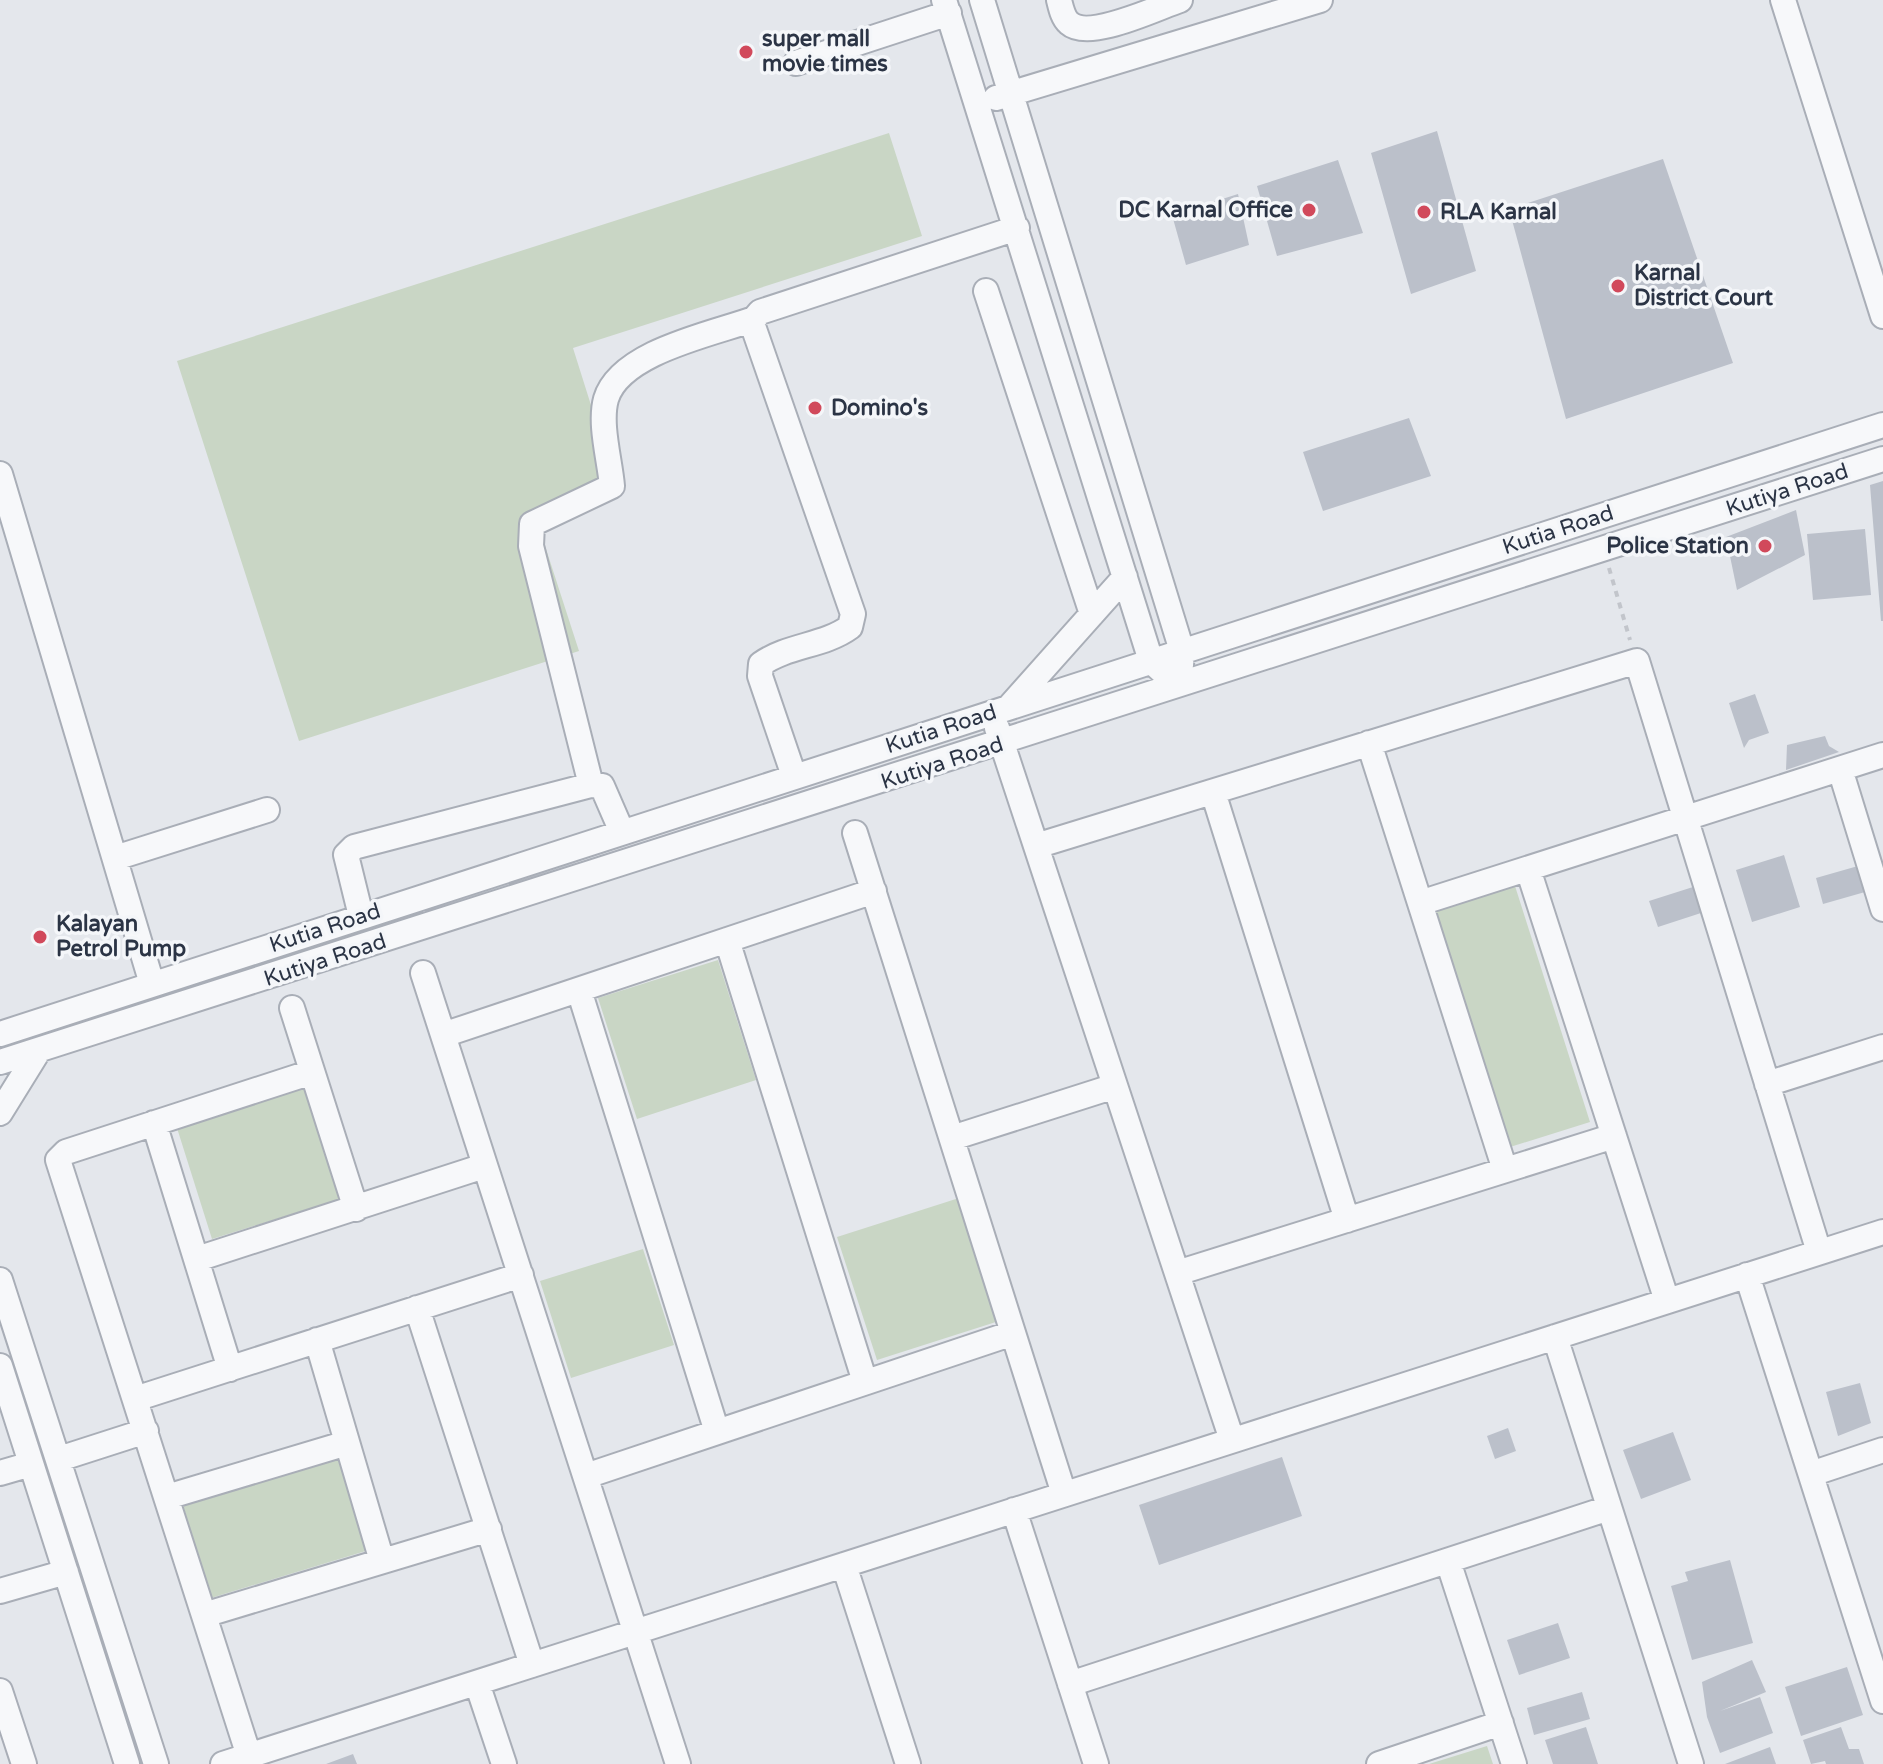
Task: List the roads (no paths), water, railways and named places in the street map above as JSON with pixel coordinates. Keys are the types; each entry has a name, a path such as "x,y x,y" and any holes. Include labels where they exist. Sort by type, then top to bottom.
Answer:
{"street":[{"path":"982,0 1182,651 1178,687"},
{"path":"1059,0 1066,21 1078,29 1095,30 1180,0"},
{"path":"979,103 1266,8 1320,0"},
{"path":"1783,0 1883,316"},
{"path":"796,63 946,6 979,103 1151,661 1178,687"},
{"path":"591,785 531,546 532,524 612,486 606,398 632,365 754,319 760,312 1017,228"},
{"path":"986,291 1092,614"},
{"path":"754,319 753,326 853,614 850,627 840,634 772,657 761,664 760,676 794,776"},
{"path":"1075,417 1108,408"},
{"name":"Kutia Road","path":"0,1034 1883,425"},
{"name":"Kutiya Road","path":"0,1062 1883,459"},
{"path":"0,474 152,984"},
{"path":"1125,577 1001,709 1002,743 1232,1440"},
{"path":"1036,846 1637,661 1819,1252"},
{"path":"1369,743 1505,1170"},
{"path":"1420,903 1883,755"},
{"path":"1840,769 1883,909"},
{"path":"361,916 346,865 346,855 354,847 591,785 602,786 608,795 622,832"},
{"path":"1213,792 1347,1220"},
{"path":"115,858 267,810"},
{"path":"855,833 1064,1494"},
{"path":"1528,869 1667,1301"},
{"path":"443,1035 874,891"},
{"path":"727,940 865,1382"},
{"path":"423,973 678,1764"},
{"path":"579,990 717,1432"},
{"path":"292,1008 356,1209"},
{"path":"1767,1084 1883,1047"},
{"path":"0,1113 39,1050"},
{"path":"249,1756 146,1431 58,1169 58,1160 66,1152 312,1072"},
{"path":"952,1138 1115,1086"},
{"path":"154,1123 230,1369"},
{"path":"1177,1273 1614,1136"},
{"path":"197,1259 484,1166"},
{"path":"223,1764 1883,1232"},
{"path":"135,1399 521,1275"},
{"path":"1747,1275 1883,1701"},
{"path":"0,1280 156,1764"},
{"path":"417,1308 532,1665"},
{"path":"586,1476 1013,1333"},
{"path":"1555,1337 1691,1764"},
{"path":"317,1340 382,1561"},
{"path":"0,1366 127,1764"},
{"path":"59,1459 146,1431"},
{"path":"167,1497 347,1443"},
{"path":"1811,1474 1883,1450"},
{"path":"0,1473 31,1464"},
{"path":"1070,1684 1609,1508"},
{"path":"1014,1510 1096,1764"},
{"path":"204,1615 489,1529"},
{"path":"1448,1561 1514,1764"},
{"path":"844,1565 908,1764"},
{"path":"0,1591 66,1572"},
{"path":"477,1683 504,1764"},
{"path":"0,1691 24,1764"},
{"path":"1379,1764 1501,1723"}],"place":[{"name":"super mall movie times","path":"746,52"},
{"name":"DC Karnal Office","path":"1309,210"},
{"name":"RLA Karnal","path":"1424,212"},
{"name":"Karnal District Court","path":"1618,286"},
{"name":"Domino's","path":"815,408"},
{"name":"Police Station","path":"1765,546"},
{"name":"Kalayan Petrol Pump","path":"40,937"}]}
